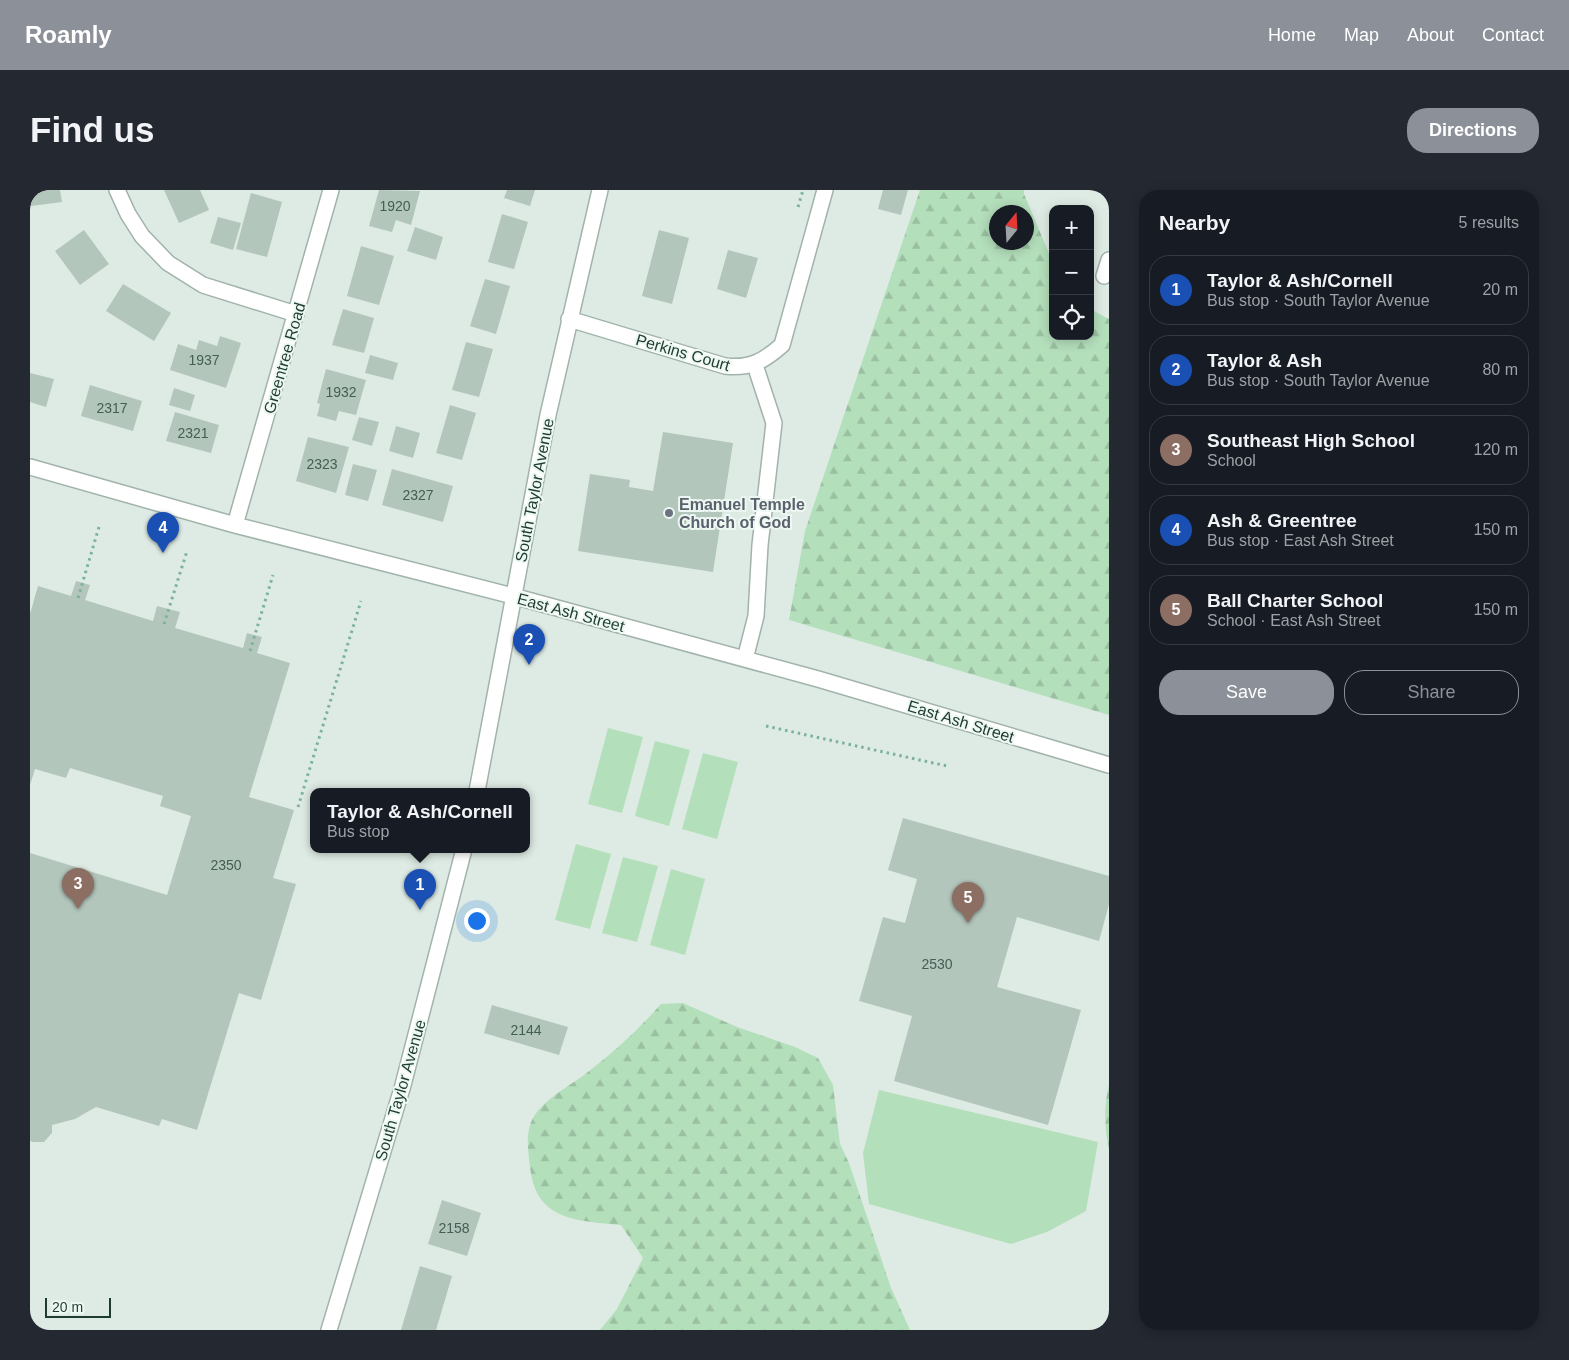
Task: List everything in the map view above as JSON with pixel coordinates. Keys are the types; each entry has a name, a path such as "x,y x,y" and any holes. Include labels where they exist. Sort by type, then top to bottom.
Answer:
{"street":[{"path":"118,190 128,214 142,236 168,263 203,286 296,314"},
{"name":"Greentree Road","path":"235,525 331,190"},
{"name":"South Taylor Avenue","path":"478,788 513,596 569,319 600,190"},
{"name":"Perkins Court","path":"569,319 725,366 739,368 755,365 782,345 825,190"},
{"path":"1104,276 1109,260"},
{"path":"745,659 756,616 760,545 774,424 755,365"},
{"name":"East Ash Street","path":"30,467 235,525 513,596 745,659 1109,765"},
{"name":"South Taylor Avenue","path":"329,1330 413,1048 463,853"}],"path":[{"path":"798,207 803,190"},
{"path":"78,598 99,527"},
{"path":"164,624 187,551"},
{"path":"250,650 273,575"},
{"path":"298,807 361,600"},
{"path":"766,726 947,766"}],"green space":[{"path":"920,190 1024,190 1029,205 989,205 989,250 1034,250 1034,218 1049,253 1049,340 1094,340 1094,311 1109,319 1109,715 789,620 805,531"},
{"path":"608,728 643,737 622,813 588,804"},
{"path":"655,741 690,750 669,826 635,816"},
{"path":"703,753 738,762 717,839 682,829"},
{"path":"576,844 611,854 590,929 555,920"},
{"path":"623,857 658,866 637,942 602,933"},
{"path":"671,869 705,879 685,955 650,945"},
{"path":"683,1003 737,1027 795,1047 818,1058 833,1085 840,1144 849,1163 891,1288 910,1330 600,1330 617,1309 643,1258 621,1225 577,1220 564,1216 543,1202 536,1190 531,1174 528,1146 530,1124 544,1104 607,1056 661,1004"},
{"path":"1109,1084 1109,1149 1105,1116"},
{"path":"879,1090 1098,1142 1086,1211 1047,1232 1011,1244 869,1204 863,1153"}],"building":[{"path":"30,190 60,190 62,202 31,206"},
{"path":"164,190 200,190 209,210 179,223"},
{"path":"379,190 420,191 411,225 396,220 392,232 369,226"},
{"path":"507,190 535,190 530,206 504,198"},
{"path":"883,190 908,190 901,215 878,209"},
{"path":"251,193 282,202 267,257 236,249"},
{"path":"502,214 528,222 514,269 488,262"},
{"path":"218,217 241,223 233,250 210,243"},
{"path":"415,227 443,237 436,260 407,251"},
{"path":"84,230 109,264 80,285 55,251"},
{"path":"659,230 689,238 672,304 642,296"},
{"path":"361,246 394,256 379,305 347,296"},
{"path":"728,250 758,258 746,298 717,289"},
{"path":"485,279 510,286 496,334 470,326"},
{"path":"123,284 171,313 154,341 106,311"},
{"path":"343,309 374,318 364,353 332,345"},
{"path":"220,336 241,343 226,388 170,370 178,344 196,350 199,340 217,346"},
{"path":"466,342 493,349 479,397 452,390"},
{"path":"370,355 398,363 393,380 365,373"},
{"path":"326,369 366,380 356,415 339,411 336,421 317,416 320,404 317,403"},
{"path":"30,373 54,379 46,407 30,402"},
{"path":"90,385 142,401 133,431 81,416"},
{"path":"174,388 195,395 190,411 169,405"},
{"path":"450,405 476,413 462,460 436,453"},
{"path":"175,412 219,425 211,453 166,441"},
{"path":"359,417 379,422 372,446 352,440"},
{"path":"396,426 420,433 413,458 389,451"},
{"path":"663,432 733,443 713,572 578,551 590,474 630,480 629,487 653,491"},
{"path":"308,437 349,447 336,493 296,481"},
{"path":"353,464 377,470 368,501 345,495"},
{"path":"392,469 453,486 443,522 382,505"},
{"path":"76,581 90,585 85,600 153,621 157,606 180,612 175,628 243,648 247,633 262,637 257,653 290,663 249,797 294,810 273,878 296,884 261,1000 239,993 197,1130 162,1119 159,1126 96,1107 75,1119 52,1125 52,1133 44,1142 33,1142 30,1141 30,853 167,895 191,816 160,806 163,796 70,768 66,778 35,769 30,785 30,614 38,586 71,596"},
{"path":"903,818 1109,876 1109,904 1099,941 1017,917 997,987 1081,1010 1048,1125 894,1081 912,1016 859,1001 883,917 905,923 917,879 888,870"},
{"path":"492,1005 568,1027 559,1055 484,1033"},
{"path":"442,1200 481,1213 467,1256 428,1244"},
{"path":"420,1266 452,1276 436,1330 401,1330"}],"place":[{"name":"Emanuel Temple Church of God","path":"669,513"},
{"name":"Ash & Greentree","path":"163,553"},
{"name":"Taylor & Ash","path":"529,665"},
{"name":"Southeast High School","path":"78,909"},
{"name":"Taylor & Ash/Cornell","path":"420,910"},
{"name":"Ball Charter School","path":"968,923"}]}
